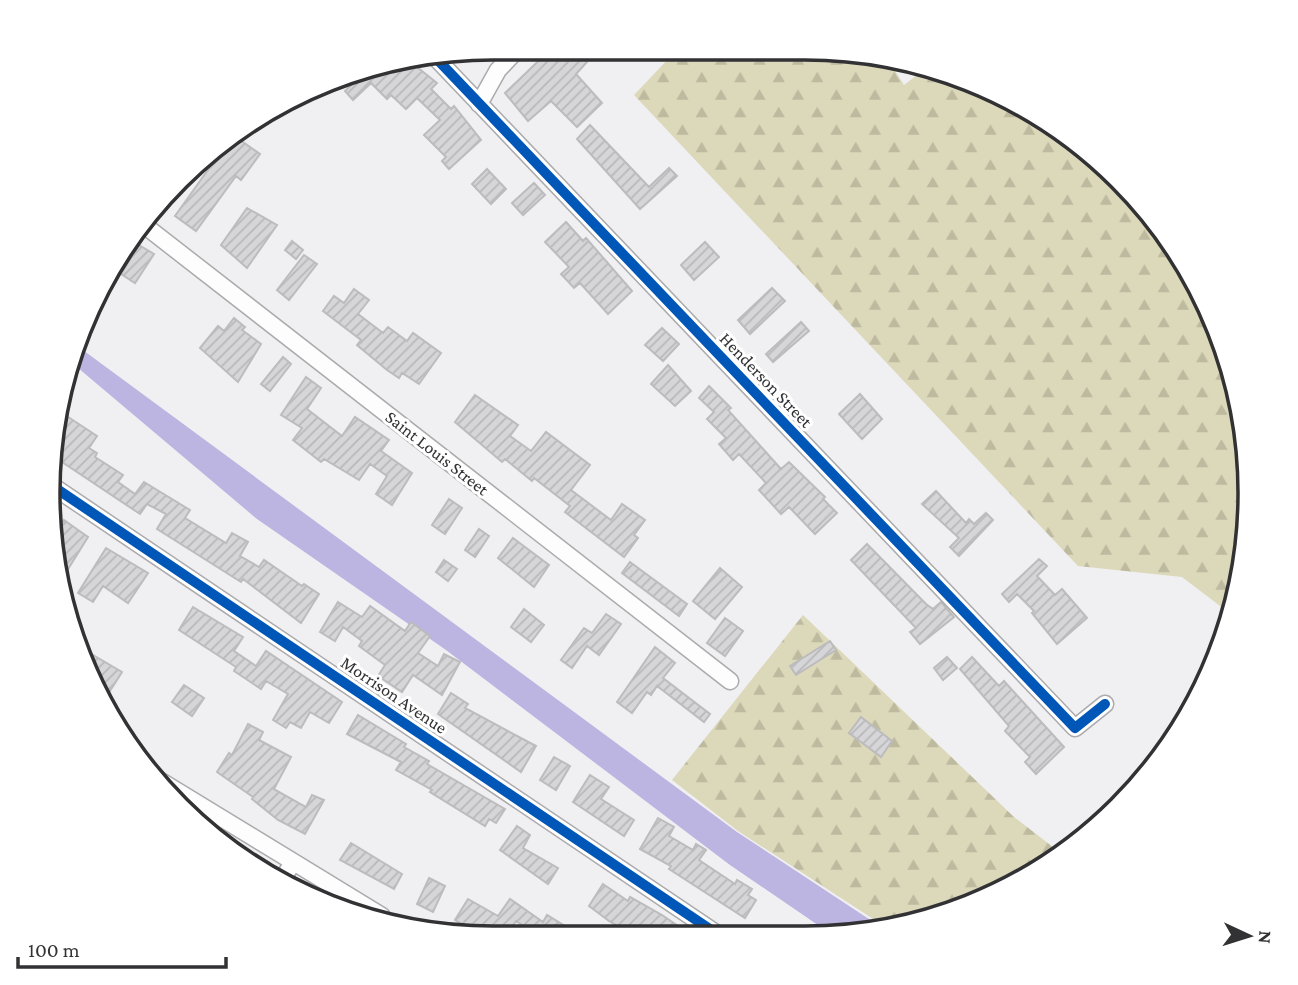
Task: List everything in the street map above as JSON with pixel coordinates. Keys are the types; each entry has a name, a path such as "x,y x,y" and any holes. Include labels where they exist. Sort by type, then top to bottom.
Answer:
{"street":[{"path":"479,104 498,70 508,60"},
{"name":"Henderson Street","path":"440,63 1075,728 1105,704"},
{"name":"Saint Louis Street","path":"149,229 730,681"},
{"name":"Morrison Avenue","path":"60,491 705,926"},
{"path":"181,793 368,907"},
{"path":"286,873 293,862"}],"green space":[{"path":"667,60 834,60 862,63 893,69 904,85 918,74 971,92 1046,132 1091,167 1131,207 1166,252 1194,301 1216,353 1230,408 1238,464 1238,521 1223,608 1182,577 1078,566 634,95"},
{"path":"803,615 1014,817 1054,847 971,893 918,911 874,920 738,831 672,780"}],"shaded area":[{"path":"83,350 737,832 871,920 819,926 730,865 446,650 257,519 78,368"}],"building":[{"path":"539,60 585,60 587,62 576,74 602,103 577,127 551,101 528,121 505,93"},
{"path":"416,67 437,83 431,89 451,109 454,106 481,140 449,169 442,161 446,157 424,135 440,120 417,98 406,109 391,95 387,99 371,83 353,100 345,91 355,81"},
{"path":"590,125 649,187 669,168 677,176 640,209 577,139"},
{"path":"241,140 260,154 241,180 236,176 196,231 175,216 214,161"},
{"path":"487,169 506,189 491,204 472,184"},
{"path":"534,183 545,195 523,215 512,203"},
{"path":"247,208 277,225 247,268 221,245"},
{"path":"566,222 583,241 586,238 632,291 608,314 580,283 574,288 561,274 569,267 545,242"},
{"path":"292,241 303,250 296,259 285,250"},
{"path":"705,242 719,257 694,280 681,265"},
{"path":"139,245 154,254 135,283 121,274"},
{"path":"304,255 317,264 289,300 277,290"},
{"path":"772,288 785,301 750,334 738,320"},
{"path":"354,289 369,300 358,314 383,333 388,327 407,341 413,333 441,353 419,384 402,373 399,378 387,370 357,345 361,340 323,311 334,296 344,303"},
{"path":"234,318 245,327 242,330 261,344 238,382 200,348 218,326 224,331"},
{"path":"801,322 809,331 773,362 766,354"},
{"path":"662,328 679,344 663,361 645,345"},
{"path":"283,357 291,364 270,391 261,384"},
{"path":"668,365 691,391 675,406 651,384"},
{"path":"306,377 321,388 307,409 342,436 355,417 389,440 381,451 412,473 392,505 376,494 387,476 370,464 359,480 324,459 321,462 293,440 302,428 281,415"},
{"path":"709,386 731,408 728,410 781,469 789,462 825,497 823,499 837,513 815,534 789,507 781,514 759,490 766,483 739,454 733,460 719,444 726,438 707,419 714,412 699,398"},
{"path":"860,394 882,419 862,439 839,414"},
{"path":"475,395 518,425 510,436 531,451 546,432 590,465 571,490 611,520 622,504 645,520 634,535 638,538 624,557 565,512 570,506 505,459 502,462 455,422"},
{"path":"67,416 97,436 89,448 97,453 95,457 123,475 118,482 135,494 144,482 190,510 185,518 226,543 232,533 248,542 240,556 259,567 264,560 302,586 304,584 319,594 301,623 243,579 241,582 157,529 166,514 147,504 140,514 60,461"},
{"path":"936,491 966,523 969,519 974,524 986,513 993,520 959,556 950,547 959,538 922,504"},
{"path":"449,499 462,508 445,534 432,525"},
{"path":"64,520 88,537 67,571 63,549 60,526"},
{"path":"479,529 489,536 475,557 465,550"},
{"path":"513,538 549,565 534,587 498,558"},
{"path":"867,544 926,604 933,609 941,602 954,617 920,644 910,632 916,628 851,560"},
{"path":"106,548 148,573 128,603 103,586 93,602 78,593"},
{"path":"1039,559 1047,566 1037,576 1055,595 1062,589 1087,618 1057,644 1032,613 1034,611 1017,594 1009,602 1002,594"},
{"path":"444,560 457,569 448,581 436,572"},
{"path":"630,562 687,604 679,616 622,573"},
{"path":"720,568 742,587 715,619 693,601"},
{"path":"338,602 362,617 370,606 405,631 411,622 430,636 418,653 438,666 444,654 460,662 442,695 413,675 402,692 378,676 385,665 359,646 362,641 343,627 335,641 320,632"},
{"path":"193,607 243,637 234,651 256,666 266,651 342,702 329,723 310,712 301,728 290,722 286,728 273,720 288,694 266,681 261,689 234,671 236,667 179,630"},
{"path":"524,609 544,625 531,642 511,627"},
{"path":"606,614 621,624 599,655 587,646 572,668 561,660 584,628 592,633"},
{"path":"725,618 743,631 725,656 707,643"},
{"path":"830,641 836,650 796,675 790,666"},
{"path":"655,647 675,663 663,678 710,714 704,722 657,686 651,695 647,692 632,713 617,702"},
{"path":"90,653 122,672 109,693"},
{"path":"947,657 957,668 943,680 934,668"},
{"path":"972,657 999,686 1004,681 1064,747 1036,774 1025,762 1030,757 1005,731 1009,726 960,669"},
{"path":"184,685 204,698 192,716 172,702"},
{"path":"451,693 468,704 465,708 536,746 521,772 438,714"},
{"path":"358,715 406,744 404,747 429,761 427,764 505,809 496,823 489,819 485,826 430,792 432,790 396,770 401,762 347,734"},
{"path":"861,717 892,741 881,757 849,733"},
{"path":"248,724 263,732 259,740 291,757 274,789 306,807 312,795 324,800 305,834 278,820 252,799 253,797 217,772 229,753 232,755"},
{"path":"554,757 570,766 556,790 540,780"},
{"path":"590,775 609,787 601,799 634,820 624,836 573,802"},
{"path":"658,818 674,827 669,836 693,850 696,844 706,850 699,860 735,884 737,880 752,889 748,895 756,900 745,918 669,869 671,866 640,849"},
{"path":"517,826 530,835 523,848 558,868 548,884 500,850"},
{"path":"351,843 402,874 394,889 340,860"},
{"path":"429,878 445,886 433,912 417,904"},
{"path":"603,884 628,901 630,897 678,926 618,926 589,906"},
{"path":"468,899 498,916 510,899 543,922 547,915 565,926 524,926 516,921 513,926 464,925 455,920"}],"cycle path":[{"path":"440,63 1075,728 1105,704"},
{"path":"60,491 705,926"}]}
